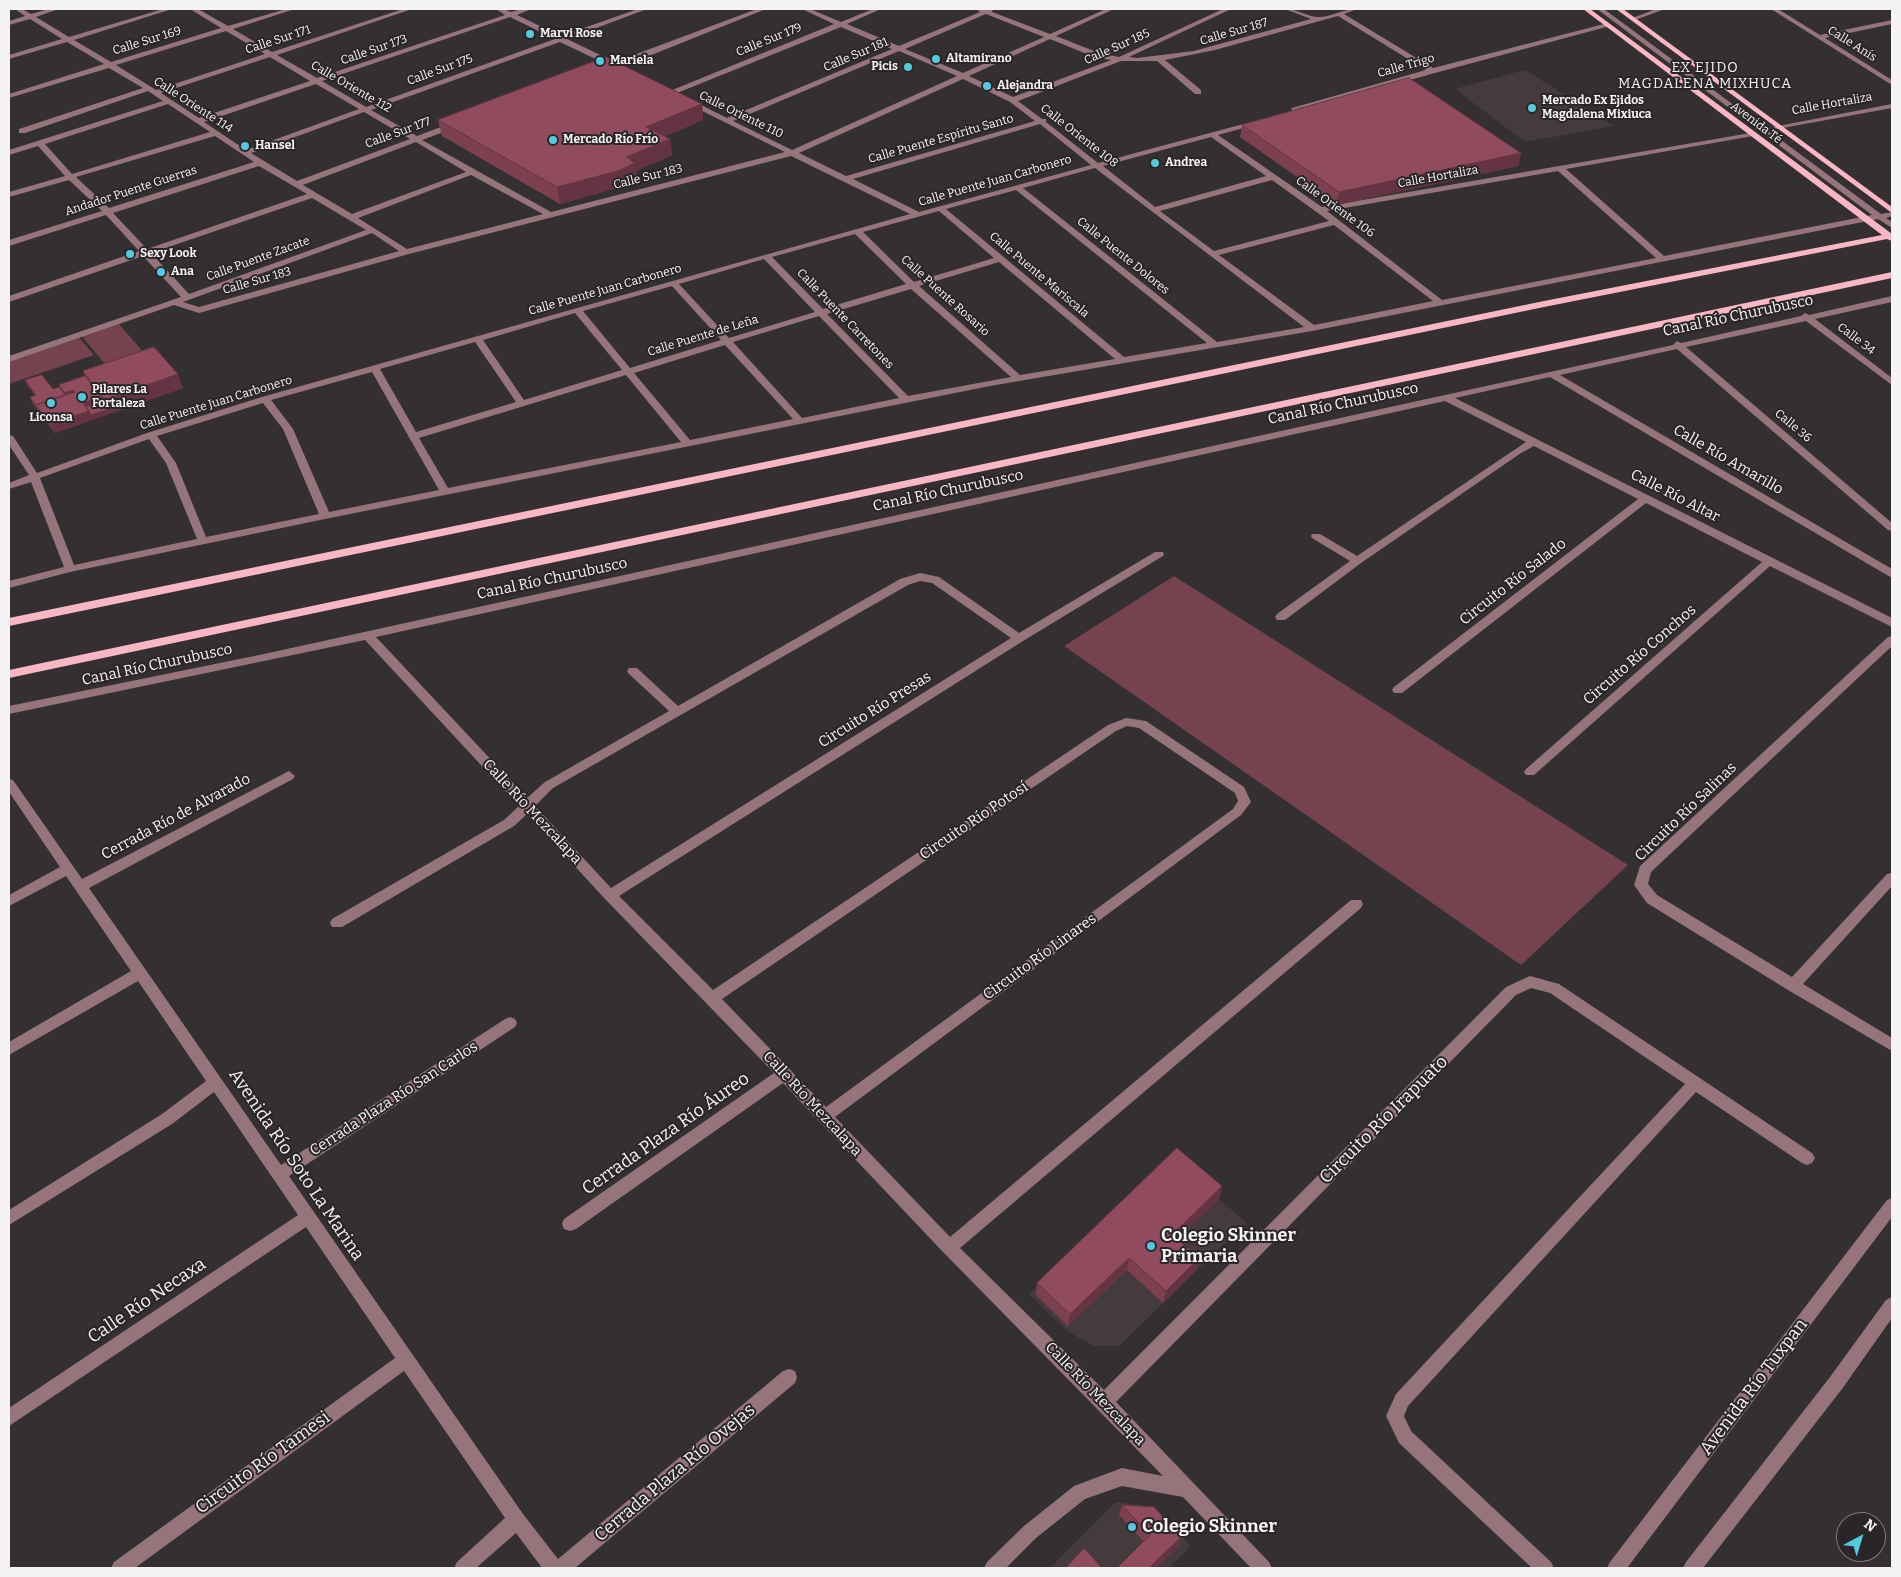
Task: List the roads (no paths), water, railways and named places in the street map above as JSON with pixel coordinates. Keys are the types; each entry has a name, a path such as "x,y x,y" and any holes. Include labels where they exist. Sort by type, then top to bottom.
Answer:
{"main road":[{"name":"Avenida Té","path":"1586,9 1865,220 1891,237"},
{"name":"Avenida Té","path":"1619,9 1892,213"},
{"path":"9,622 1544,304 1891,237"},
{"name":"Canal Río Churubusco","path":"9,674 1892,275"}],"street":[{"name":"Calle Oriente 114","path":"18,9 107,65 169,101 244,153 373,230 406,252"},
{"path":"9,23 56,9"},
{"path":"9,58 169,9"},
{"name":"Calle Oriente 112","path":"193,9 472,172 550,215"},
{"name":"Calle Sur 169","path":"9,96 292,9"},
{"name":"Calle Sur 171","path":"22,131 272,54 409,9"},
{"path":"500,9 622,69"},
{"name":"Calle Sur 173","path":"199,121 528,9"},
{"name":"Calle Sur 175","path":"244,153 644,9"},
{"path":"596,72 762,9"},
{"name":"Calle Oriente 108","path":"805,9 961,75 1013,100 1043,121 1154,210 1215,253 1312,328"},
{"name":"Calle Sur 179","path":"669,93 878,9"},
{"name":"Calle Sur 183","path":"173,302 199,310 406,252 792,153 961,75 1111,9"},
{"name":"Calle Sur 185","path":"1013,100 1118,60 1228,9"},
{"path":"1288,9 1318,19"},
{"name":"Calle Sur 187","path":"1118,60 1160,60 1190,56 1354,9"},
{"path":"1600,9 1892,226"},
{"path":"1633,19 1662,9"},
{"name":"Calle Anís","path":"1774,9 1892,83"},
{"path":"986,10 1097,55 1118,60"},
{"name":"Calle Sur 181","path":"727,121 900,49 986,10"},
{"path":"1338,13 1432,71"},
{"path":"1820,37 1892,22"},
{"name":"Calle Trigo","path":"1286,113 1432,71 1608,25"},
{"path":"1160,60 1198,92"},
{"name":"Calle Oriente 110","path":"662,89 919,215"},
{"path":"9,153 169,101"},
{"name":"Calle Hortaliza","path":"1777,127 1892,106"},
{"path":"1212,134 1267,118"},
{"name":"Calle Sur 177","path":"295,185 465,121"},
{"name":"Calle Puente Espíritu Santo","path":"844,179 1043,121"},
{"path":"9,195 216,133"},
{"name":"Calle Puente Juan Carbonero","path":"9,486 151,435 265,400 766,256 1212,134"},
{"name":"Calle Oriente 106","path":"1212,134 1320,210 1441,302"},
{"name":"Calle Hortaliza","path":"1320,210 1753,134"},
{"path":"40,143 70,176 147,253 187,298"},
{"name":"Andador Puente Guerras","path":"9,243 260,163"},
{"path":"1560,168 1662,259"},
{"path":"352,218 472,172"},
{"path":"1154,210 1272,177"},
{"name":"Calle Puente Dolores","path":"1017,187 1214,344"},
{"path":"9,299 312,195"},
{"name":"Calle Puente Mariscala","path":"941,209 1121,360"},
{"path":"9,584 70,569 325,516 906,400 1018,378 1312,328 1865,220 1892,213"},
{"path":"1215,253 1335,222"},
{"name":"Calle Puente Zacate","path":"9,359 187,298 373,230"},
{"name":"Calle Puente Rosario","path":"858,231 912,286 1018,378"},
{"name":"Calle Puente Carretones","path":"766,256 906,400"},
{"name":"Calle Puente de Leña","path":"414,436 999,259"},
{"path":"674,283 800,422"},
{"name":"Canal Río Churubusco","path":"9,710 366,635 1677,344 1892,299"},
{"path":"577,310 688,444"},
{"name":"Calle 34","path":"1805,316 1892,382"},
{"path":"478,339 521,403"},
{"name":"Calle 36","path":"1677,344 1892,528"},
{"path":"376,369 446,493"},
{"name":"Calle Río Amarillo","path":"1549,373 1892,574"},
{"name":"Calle Río Altar","path":"1445,397 1892,623"},
{"path":"265,400 288,429 325,516"},
{"path":"151,435 171,462 203,542"},
{"path":"9,438 34,476 70,569"},
{"path":"1281,617 1357,561 1517,451 1534,442"},
{"name":"Circuito Río Salado","path":"1398,690 1646,498"},
{"path":"1316,536 1357,561"},
{"name":"Circuito Río Presas","path":"610,895 1019,638 1159,554"},
{"name":"Circuito Río Conchos","path":"1530,772 1770,560"},
{"path":"337,924 509,823 549,785 904,582 920,577 935,580 1019,638"},
{"name":"Calle Río Mezcalapa","path":"366,635 610,895 1263,1568"},
{"name":"Circuito Río Salinas","path":"1892,640 1645,870 1641,885 1652,899 1892,1045"},
{"path":"632,671 678,712"},
{"name":"Circuito Río Potosí","path":"712,998 1112,728 1126,722 1142,724 1240,790"},
{"name":"Cerrada Río de Alvarado","path":"79,887 289,776"},
{"name":"Avenida Río Soto La Marina","path":"9,783 517,1520 553,1568"},
{"name":"Circuito Río Linares","path":"824,1117 1237,812 1244,802 1240,790"},
{"path":"9,901 67,869"},
{"path":"1793,986 1892,878"},
{"path":"949,1246 981,1222 1356,904"},
{"path":"9,1049 139,973"},
{"name":"Circuito Río Irapuato","path":"1104,1402 1511,991 1530,982 1554,988 1807,1158"},
{"name":"Cerrada Plaza Río San Carlos","path":"278,1175 510,1023"},
{"name":"Cerrada Plaza Río Áureo","path":"570,1224 784,1074"},
{"path":"9,1218 167,1119 216,1082"},
{"path":"1545,1568 1405,1438 1396,1416 1402,1400 1695,1083"},
{"name":"Avenida Río Tuxpan","path":"1616,1568 1892,1205"},
{"name":"Calle Río Necaxa","path":"9,1418 307,1216"},
{"path":"1692,1568 1836,1383 1892,1305"},
{"name":"Circuito Río Tamesi","path":"120,1568 407,1358"},
{"name":"Cerrada Plaza Río Ovejas","path":"561,1568 789,1377"},
{"path":"994,1568 1030,1532 1080,1492 1122,1477 1186,1489"},
{"path":"463,1568 517,1520"}],"place":[{"name":"Marvi Rose","path":"530,34"},
{"name":"Altamirano","path":"936,59"},
{"name":"Mariela","path":"600,61"},
{"name":"Picis","path":"908,67"},
{"name":"Alejandra","path":"987,86"},
{"name":"Mercado Ex Ejidos Magdalena Mixiuca","path":"1532,108"},
{"name":"Mercado Río Frío","path":"553,140"},
{"name":"Hansel","path":"245,146"},
{"name":"Andrea","path":"1155,163"},
{"name":"Sexy Look","path":"130,254"},
{"name":"Ana","path":"161,272"},
{"name":"Pilares La Fortaleza","path":"82,397"},
{"name":"Liconsa","path":"51,403"},
{"name":"Colegio Skinner Primaria","path":"1151,1246"},
{"name":"Colegio Skinner","path":"1132,1527"}],"district":[{"name":"EX EJIDO MAGDALENA MIXHUCA","path":"1705,76"}]}
